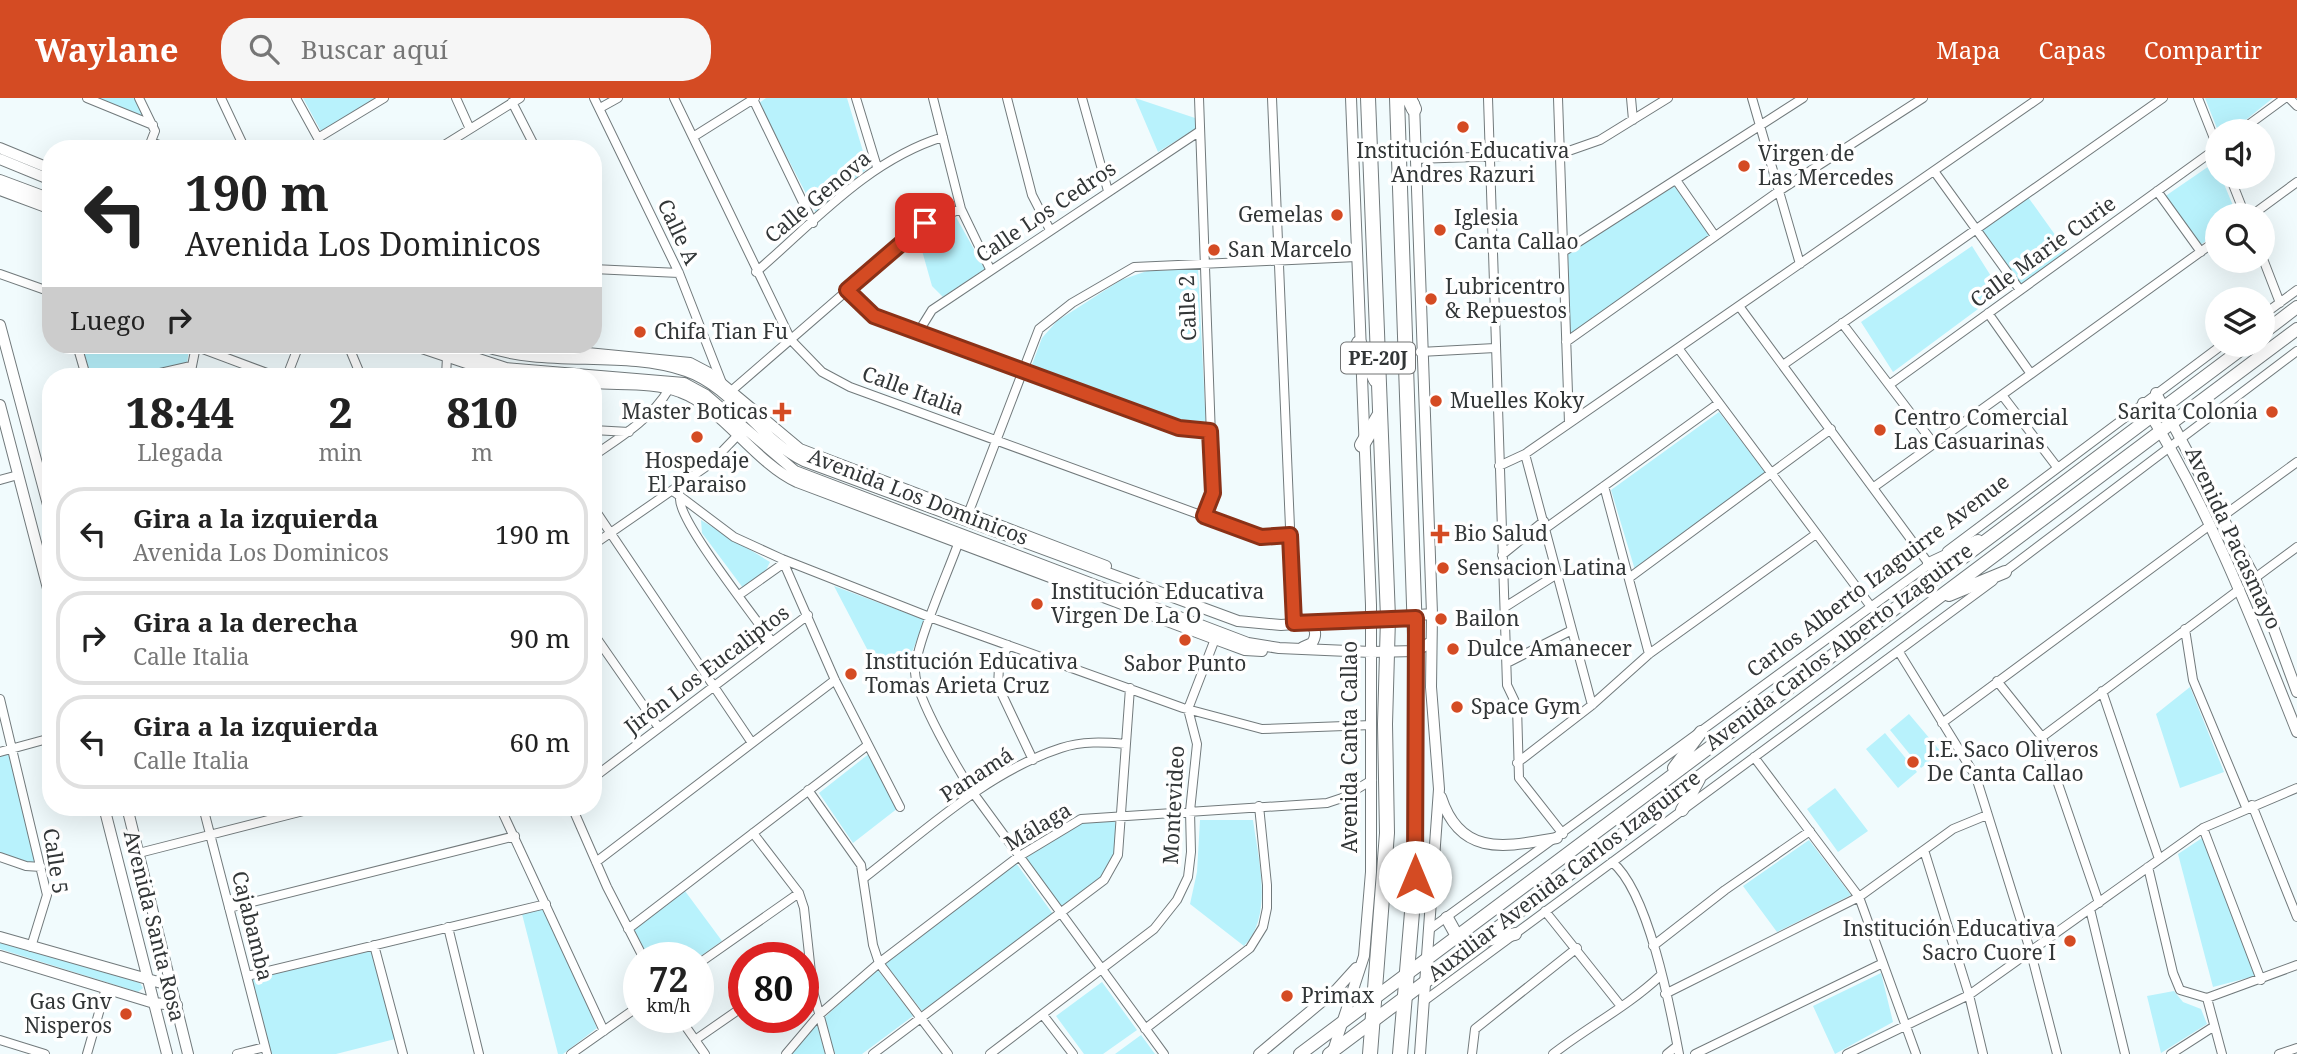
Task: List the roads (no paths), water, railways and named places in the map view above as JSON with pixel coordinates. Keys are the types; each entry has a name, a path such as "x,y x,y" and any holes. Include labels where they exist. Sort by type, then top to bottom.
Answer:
{"highway":[{"name":"Avenida Canta Callao","path":"1368,98 1388,618 1385,724 1387,832 1377,997 1370,1054"},
{"name":"PE-20J","path":"1397,98 1416,618 1415,877 1400,1054"},
{"path":"1359,343 1379,387"},
{"path":"1362,445 1380,415"}],"main road":[{"name":"Avenida Canta Callao","path":"1331,1053 1364,956 1371,872 1371,619 1362,445 1351,98"},
{"path":"1412,102 1432,614 1431,687 1438,789 1420,1054"},
{"path":"0,148 42,165"},
{"path":"0,159 42,176"},
{"path":"0,180 42,196"},
{"path":"0,190 42,206"},
{"path":"2275,324 2297,307"},
{"path":"0,325 42,482"},
{"name":"Avenida Carlos Alberto Izaguirre","path":"1404,997 2297,329"},
{"name":"Avenida Los Dominicos","path":"602,353 690,363 726,388 790,443 822,458 1239,616 1274,625"},
{"path":"438,354 481,368"},
{"name":"Avenida Los Dominicos","path":"462,354 496,366 517,368"},
{"name":"Avenida Los Dominicos","path":"511,354 678,369 696,376 792,455 839,475 1238,621 1274,625 1416,618 1432,614"},
{"path":"624,355 643,364"},
{"name":"Avenida Carlos Alberto Izaguirre","path":"1406,974 2231,357"},
{"name":"Avenida Los Dominicos","path":"602,375 670,379 684,383 706,395 773,455 795,471 1242,641 1279,648"},
{"name":"Avenida Los Dominicos","path":"602,384 669,389 698,401 756,453 790,479 958,544 1255,652 1303,647 1371,652 1416,651 1431,642"},
{"name":"Avenida Pacasmayo","path":"2157,393 2255,578 2297,692"},
{"name":"Avenida Pacasmayo","path":"2143,403 2161,430 2210,525 2297,731"},
{"path":"0,405 42,566"},
{"path":"756,453 773,455"},
{"path":"822,458 839,475"},
{"path":"1929,564 2000,531"},
{"path":"1933,601 2005,572"},
{"path":"1299,622 1314,627 1316,634 1312,643 1303,647"},
{"path":"1831,658 1839,670"},
{"path":"1666,779 1701,732"},
{"path":"1682,810 1703,773"},
{"path":"1438,789 1445,808 1455,822 1480,843 1513,846 1560,836"},
{"name":"Avenida Santa Rosa","path":"106,816 167,1054"},
{"name":"Avenida Santa Rosa","path":"129,816 188,1054"},
{"path":"1447,918 1457,936"},
{"path":"1476,943 1515,934"},
{"path":"0,937 172,986"},
{"path":"0,956 154,1003 177,1005"},
{"path":"1259,1054 1338,989 1364,956"},
{"path":"1300,1054 1406,974"},
{"path":"1331,1053 1404,997"}],"street":[{"path":"87,98 152,125"},
{"path":"139,98 155,131 151,140"},
{"path":"221,98 241,140"},
{"path":"296,98 318,138 384,98"},
{"path":"456,98 470,129"},
{"name":"Calle A","path":"594,98 679,273 726,388"},
{"path":"600,108 618,98"},
{"name":"Calle Italia","path":"674,98 791,340 808,360 838,381 1261,537 1290,535"},
{"path":"856,98 877,167"},
{"path":"933,98 961,209 990,270"},
{"path":"1007,98 1032,195 1050,230"},
{"path":"1082,98 1108,191"},
{"name":"Calle 2","path":"1199,98 1213,493 1204,516"},
{"path":"1272,98 1290,535 1299,622"},
{"path":"1488,98 1507,685 1517,706 1517,763 1522,784 1560,836"},
{"path":"1558,98 1569,423"},
{"path":"1631,98 1633,120"},
{"path":"1415,159 1560,154 1600,140 1668,98"},
{"path":"1752,98 1800,264"},
{"path":"1563,252 1803,98"},
{"path":"1566,342 1779,191 1923,98"},
{"path":"1499,466 1525,454 2039,98"},
{"path":"1783,365 2163,98"},
{"path":"2198,98 2206,119"},
{"path":"2257,119 2287,98 2297,106"},
{"path":"692,137 754,99 813,223"},
{"path":"452,140 516,100 532,140"},
{"name":"Calle Los Cedros","path":"919,331 932,310 1200,131"},
{"name":"Calle Genova","path":"757,272 877,167 914,146 943,137"},
{"name":"Calle Marie Curie","path":"1889,385 2205,156"},
{"path":"1934,171 2020,290"},
{"path":"1676,180 1715,236"},
{"path":"2268,203 2297,182"},
{"path":"2157,191 2201,252"},
{"path":"726,388 791,340 925,223 961,209"},
{"path":"1874,487 2205,249"},
{"path":"968,514 1039,329 1106,282 1134,267 1357,257"},
{"path":"602,270 679,273"},
{"path":"2268,273 2280,303"},
{"path":"0,275 42,289"},
{"path":"847,290 874,316 919,331 1022,373 1179,428 1210,431"},
{"path":"2275,307 2297,290"},
{"path":"1738,306 1929,564"},
{"path":"1495,315 1565,312"},
{"path":"1988,313 2031,374"},
{"path":"1842,323 1934,444"},
{"path":"1420,352 1495,348"},
{"path":"1678,348 1872,608"},
{"name":"Auxiliar Avenida Carlos Izaguirre","path":"1424,1001 1899,652 2297,351"},
{"path":"182,368 191,366 193,354"},
{"path":"216,354 253,368"},
{"path":"446,368 447,357"},
{"name":"Carlos Alberto Izaguirre Avenue","path":"1560,836 1872,608 2206,357"},
{"path":"602,450 629,432 662,402 669,389"},
{"path":"2002,395 2057,467"},
{"path":"1502,555 1719,403"},
{"path":"1629,578 1831,429"},
{"path":"602,430 629,432"},
{"path":"602,539 710,464 737,436"},
{"path":"1525,454 1592,705"},
{"path":"2222,516 2297,462"},
{"path":"0,480 18,475"},
{"path":"1604,486 1649,654"},
{"path":"673,491 680,499 734,537 783,561 932,618 1188,709 1262,729 1371,725"},
{"path":"680,499 682,513 772,642"},
{"path":"602,519 752,743"},
{"path":"1942,723 2210,525"},
{"path":"1517,763 1592,705 1649,654 1816,534"},
{"path":"958,544 917,662 917,683 951,759 974,794 1164,1054"},
{"path":"2255,578 2297,547"},
{"path":"739,595 783,561"},
{"path":"783,561 835,680 900,807"},
{"path":"1505,607 1557,574"},
{"path":"2042,737 2239,589"},
{"name":"Jirón Los Eucaliptos","path":"602,771 808,615"},
{"path":"1507,663 1572,629"},
{"path":"2185,629 2193,680 2297,917"},
{"path":"1188,709 1214,639"},
{"path":"1007,645 999,667 998,686 1033,760"},
{"path":"602,646 659,727"},
{"path":"1899,652 1976,778 2031,953 2057,1054"},
{"path":"596,862 835,680"},
{"path":"1997,681 2042,737 2099,903"},
{"path":"873,1054 1061,914 1112,871 1118,855 1130,688"},
{"path":"2102,691 2159,859"},
{"name":"Calle 5","path":"0,699 14,748 47,895 31,947"},
{"name":"Montevideo","path":"990,1054 1154,929 1177,900 1188,877 1191,852 1190,811 1197,744 1188,709"},
{"path":"0,752 42,740"},
{"name":"Panamá","path":"864,878 974,794 1033,760 1063,747 1098,741 1125,744"},
{"path":"628,929 868,745"},
{"path":"1754,757 1859,897 1916,1054"},
{"name":"Málaga","path":"819,1015 879,963 1018,857 1081,819 1120,814 1326,803 1342,798 1371,780"},
{"path":"1847,1054 1969,995 2203,828 2249,806 2297,788"},
{"path":"808,790 861,865 873,945 879,963 948,1054"},
{"path":"1145,1029 1250,948 1263,927 1267,897 1259,806"},
{"path":"1665,994 1859,897 1953,830 1987,815"},
{"name":"Cajabamba","path":"205,816 266,1050"},
{"path":"139,853 266,816"},
{"path":"505,816 604,1031"},
{"path":"576,816 635,942"},
{"path":"2203,828 2261,980"},
{"path":"1653,946 1725,890 1810,831"},
{"path":"753,833 799,893 807,929 807,942"},
{"path":"229,908 515,836"},
{"name":"Auxiliar Avenida Carlos Izaguirre","path":"1430,929 1560,836"},
{"path":"1924,850 1969,995 1983,1054"},
{"path":"0,857 26,866 41,867"},
{"path":"1612,862 1622,870 1643,908 1678,1050 1667,1054"},
{"path":"2148,867 2179,987 2207,998 2297,965"},
{"path":"714,953 799,893"},
{"path":"247,976 546,904"},
{"path":"2090,909 2125,1054"},
{"path":"1545,911 1620,1005"},
{"path":"448,928 479,1054"},
{"path":"374,945 403,1054"},
{"path":"1472,1054 1475,1029 1577,948"},
{"path":"1695,1054 1883,963"},
{"path":"1553,1054 1620,1005 1636,999 1660,976"},
{"path":"87,1054 106,988"},
{"path":"2207,998 2222,1054"},
{"path":"1043,1014 1073,1054"},
{"path":"819,1015 830,1054"},
{"path":"571,1054 623,1017"},
{"path":"695,1040 728,1017"},
{"path":"2171,1054 2213,1027"},
{"path":"690,1033 701,1053"},
{"name":"Málaga","path":"786,1054 804,1033"},
{"path":"0,1040 45,1054"},
{"path":"2282,1053 2297,1048"},
{"path":"237,1054 266,1050"}],"place":[{"name":"Institución Educativa Andres Razuri","path":"1463,127"},
{"name":"Virgen de Las Mercedes","path":"1744,166"},
{"name":"Gemelas","path":"1337,215"},
{"name":"Iglesia Canta Callao","path":"1440,230"},
{"name":"San Marcelo","path":"1214,250"},
{"name":"Lubricentro & Repuestos","path":"1431,299"},
{"name":"Chifa Tian Fu","path":"640,332"},
{"name":"Muelles Koky","path":"1436,401"},
{"name":"Master Boticas","path":"782,412"},
{"name":"Sarita Colonia","path":"2272,412"},
{"name":"Centro Comercial Las Casuarinas","path":"1880,430"},
{"name":"Hospedaje El Paraiso","path":"697,437"},
{"name":"Bio Salud","path":"1440,534"},
{"name":"Sensacion Latina","path":"1443,568"},
{"name":"Institución Educativa Virgen De La O","path":"1037,604"},
{"name":"Bailon","path":"1441,619"},
{"name":"Sabor Punto","path":"1185,640"},
{"name":"Dulce Amanecer","path":"1453,649"},
{"name":"Institución Educativa Tomas Arieta Cruz","path":"851,674"},
{"name":"Space Gym","path":"1457,707"},
{"name":"I.E. Saco Oliveros De Canta Callao","path":"1913,762"},
{"name":"Institución Educativa Sacro Cuore I","path":"2070,941"},
{"name":"Primax","path":"1287,996"},
{"name":"Gas Gnv Nisperos","path":"126,1014"}]}
